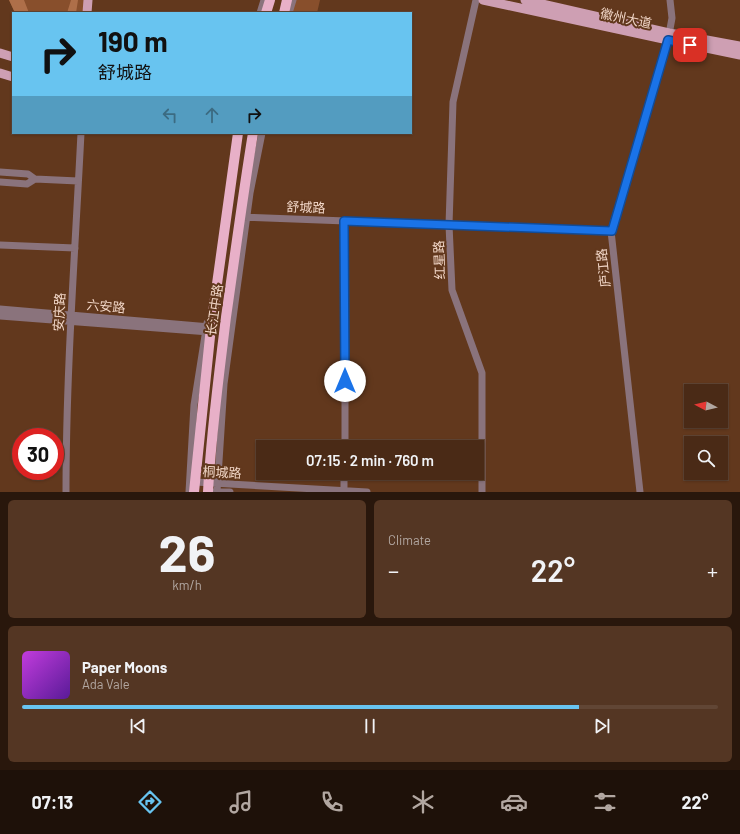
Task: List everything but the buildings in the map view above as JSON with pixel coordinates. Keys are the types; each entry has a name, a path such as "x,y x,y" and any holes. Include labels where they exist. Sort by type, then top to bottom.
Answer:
{"highway":[{"path":"266,12 270,0"},
{"path":"284,12 287,0"},
{"name":"长江中路","path":"194,487 208,329 238,134"},
{"name":"长江中路","path":"211,488 220,361 243,217 253,134"}],"main road":[{"name":"徽州大道","path":"483,0 668,37 740,46"},
{"name":"徽州大道","path":"525,0 740,55"},
{"path":"0,53 12,57"},
{"path":"0,58 12,63"},
{"path":"0,73 12,77"}],"street":[{"path":"260,12 264,0"},
{"path":"289,12 293,0"},
{"name":"红星路","path":"476,0 453,102 449,225 452,290 482,373 482,492"},
{"name":"庐江路","path":"640,492 612,231 668,37 672,18 670,0"},
{"name":"安庆路","path":"66,492 71,318 81,134"},
{"path":"189,492 194,405 208,329 234,134"},
{"path":"243,217 250,193 262,134"},
{"path":"0,172 28,174 35,179 78,181"},
{"path":"0,182 27,184 35,179"},
{"name":"舒城路","path":"243,217 612,231"},
{"path":"344,221 344,440"},
{"path":"0,245 75,248"},
{"name":"六安路","path":"0,309 71,318 208,329"},
{"name":"六安路","path":"0,316 71,318"},
{"path":"344,480 344,491"},
{"name":"桐城路","path":"194,487 367,492"},
{"path":"211,488 217,492"},
{"name":"桐城路","path":"217,492 230,492"}],"shaded area":[{"path":"9,0 88,0 87,12 15,12"},
{"path":"9,0 24,0 29,12 15,12"},
{"path":"71,0 78,0 76,12 67,12"},
{"path":"293,0 320,0 317,12 289,12"}],"route":[{"path":"345,381 344,221 612,231 668,40 690,45"}]}
